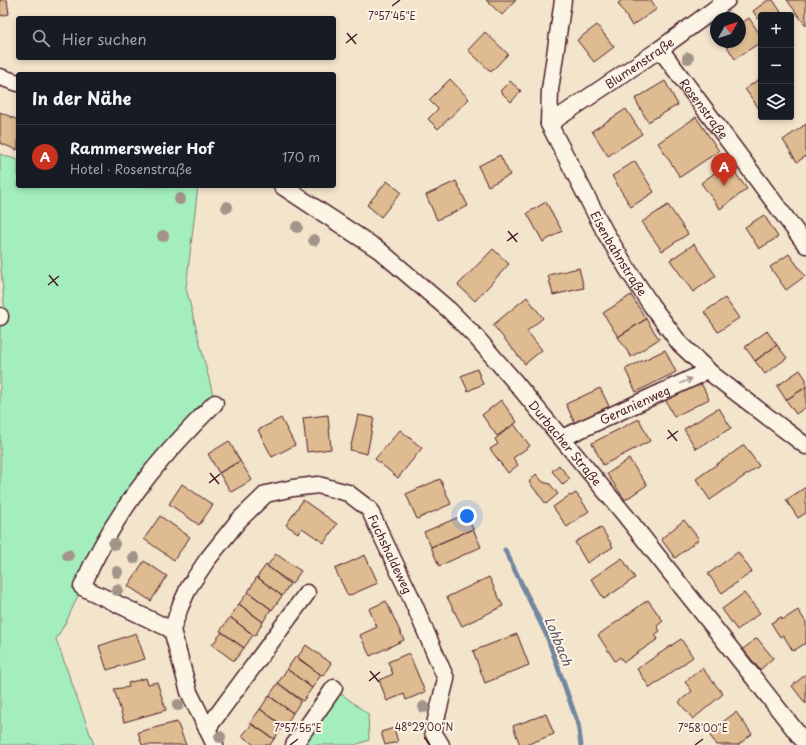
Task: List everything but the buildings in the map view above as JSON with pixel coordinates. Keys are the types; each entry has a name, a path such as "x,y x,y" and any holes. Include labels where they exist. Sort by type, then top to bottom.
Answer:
{"street":[{"name":"Eisenbahnstraße","path":"563,0 550,90 549,124 605,232 628,270 680,344 706,368 806,446"},
{"name":"Blumenstraße","path":"549,124 660,49 727,0"},
{"name":"Rosenstraße","path":"660,49 806,245"},
{"path":"0,78 16,83"},
{"name":"Durbacher Straße","path":"285,188 379,250 448,310 476,337 625,515 806,744"},
{"name":"Geranienweg","path":"562,438 697,376 706,368"},
{"path":"215,403 150,475 131,500 95,558 82,587 172,630 189,692 215,745"},
{"name":"Fuchshaldeweg","path":"172,630 189,587 207,560 238,521 266,494 293,488 318,485 348,493 369,509 410,595 446,679 433,741"},
{"path":"207,729 307,593"},
{"path":"294,745 334,688"}],"green space":[{"path":"0,154 16,159 16,188 198,188 186,288 215,403 150,475 82,587 67,620 56,639 94,745 0,745 0,317 5,315 0,257"},
{"path":"336,690 368,714 369,740 355,745 298,745"}],"waterway":[{"name":"Lohbach","path":"505,550 547,636 578,724 581,745"}],"place":[{"name":"Rammersweier Hof","path":"724,186"}]}
